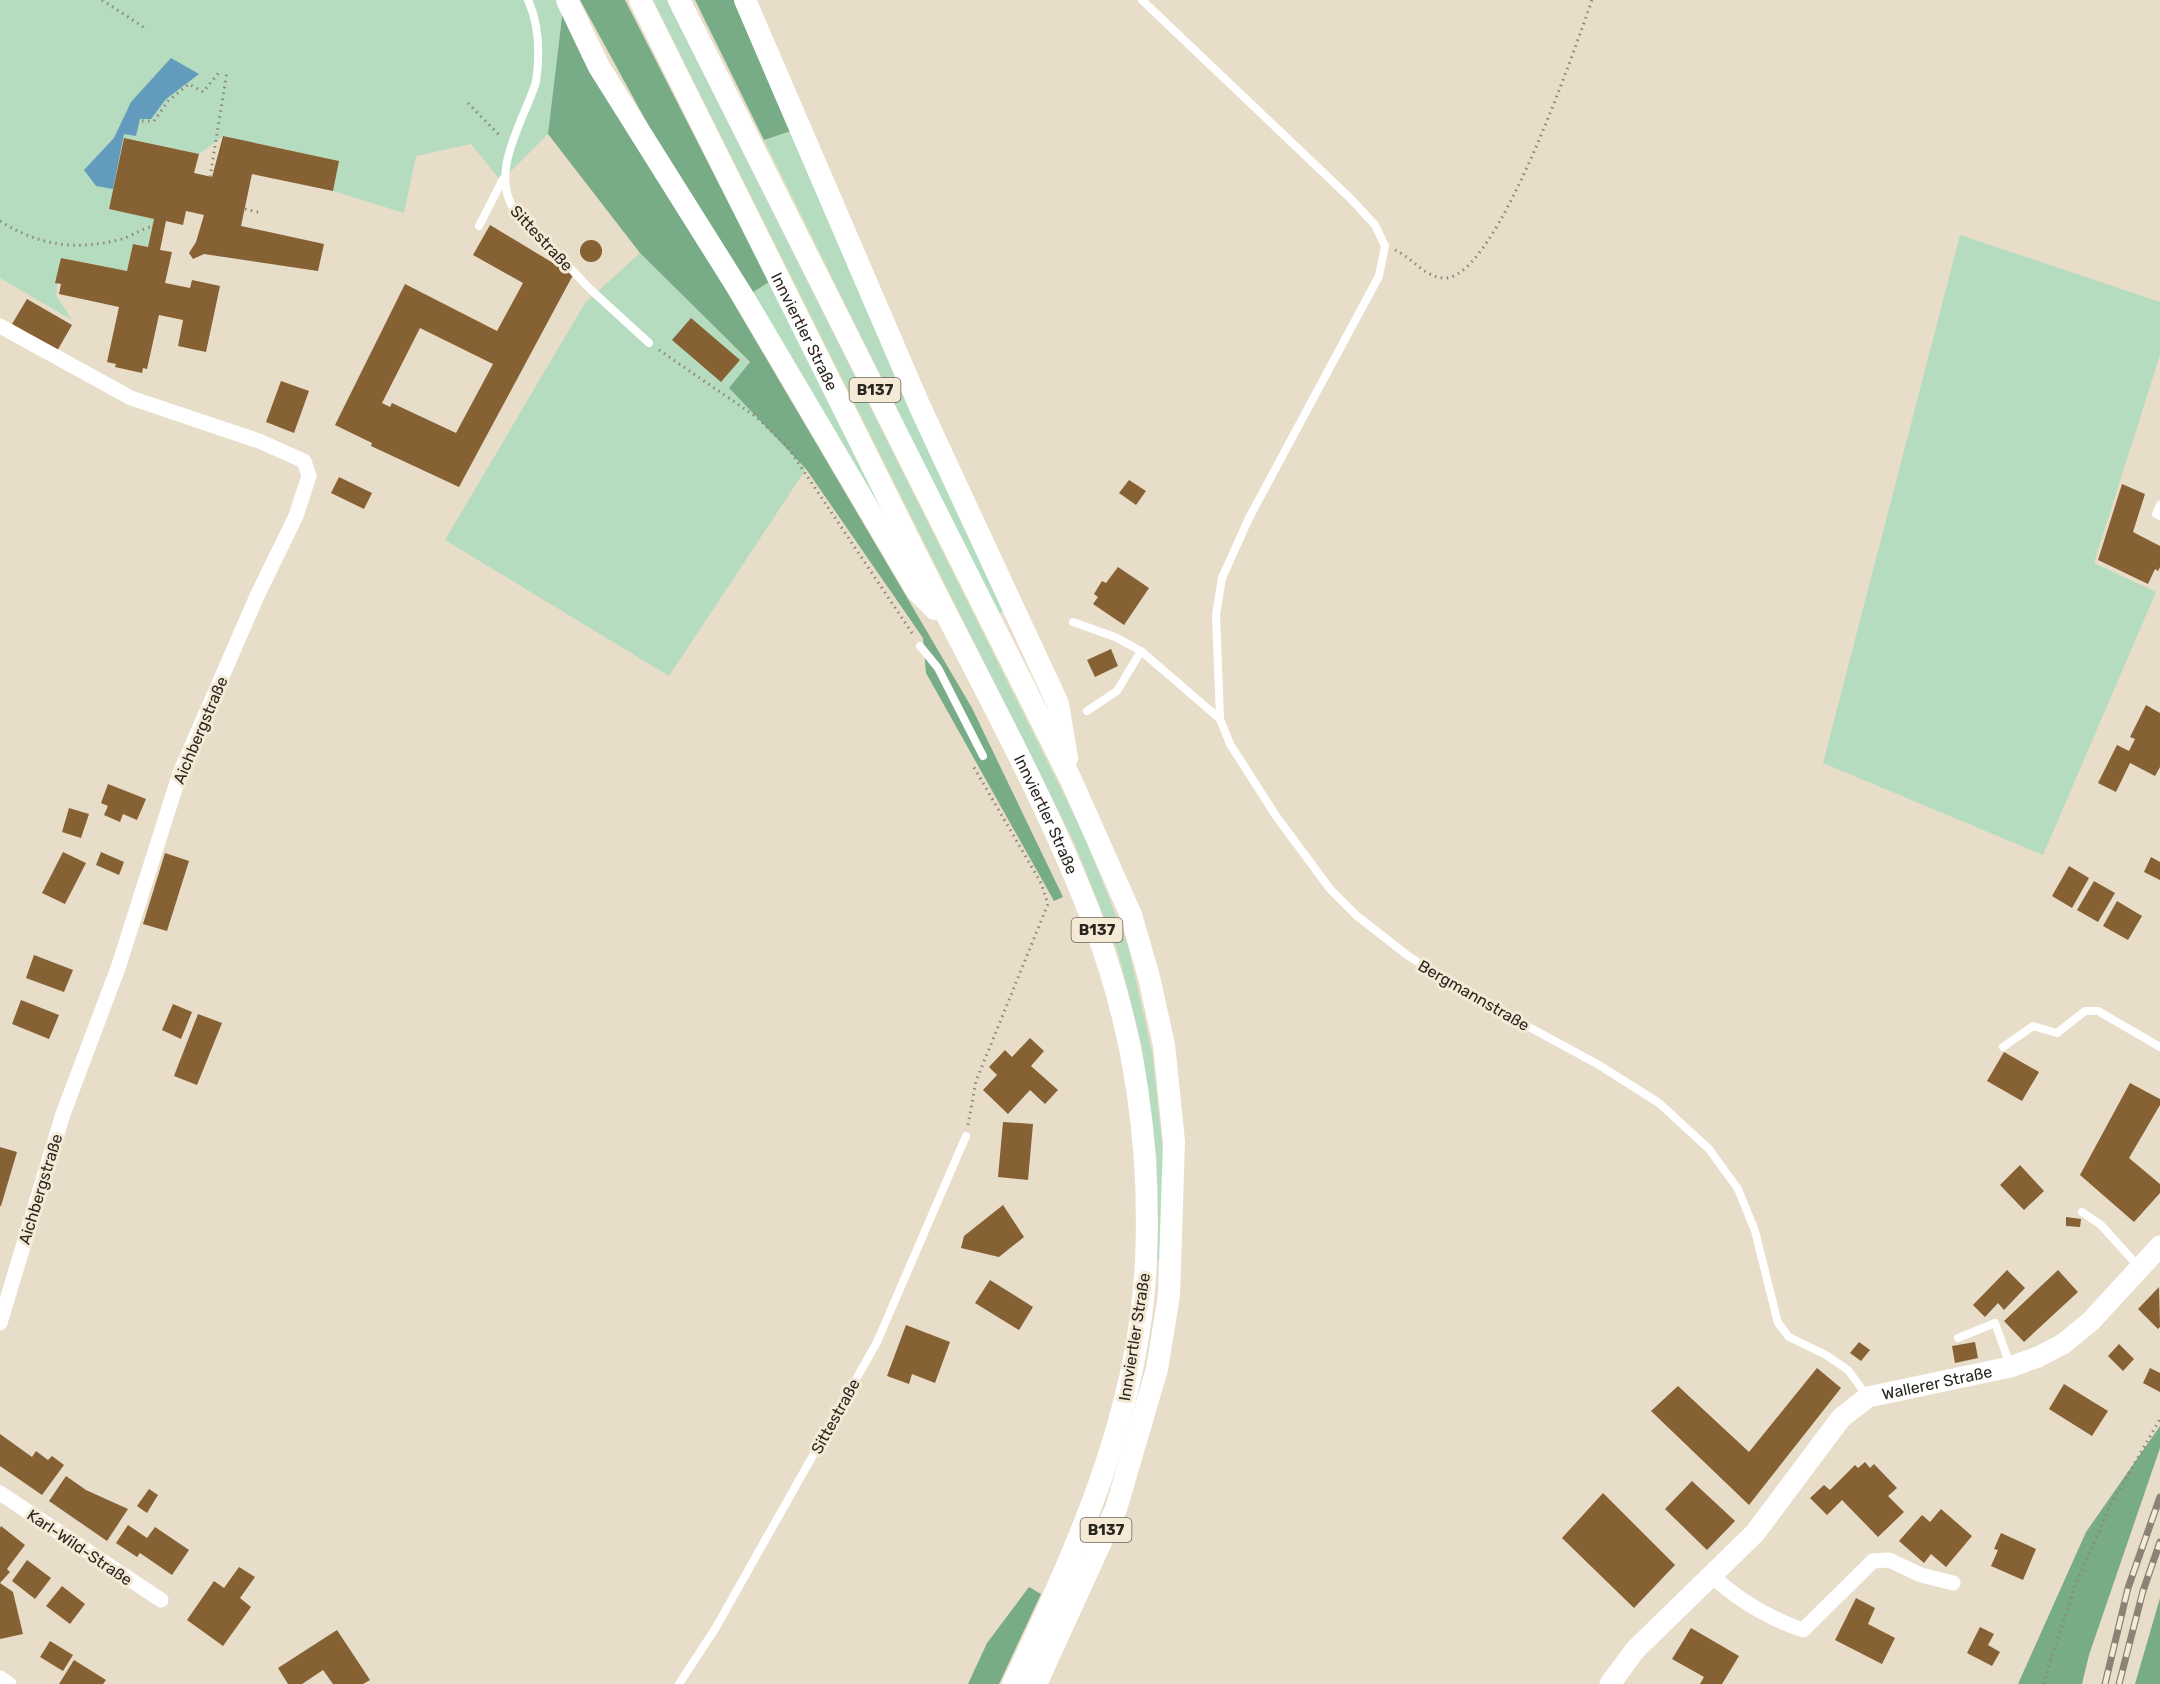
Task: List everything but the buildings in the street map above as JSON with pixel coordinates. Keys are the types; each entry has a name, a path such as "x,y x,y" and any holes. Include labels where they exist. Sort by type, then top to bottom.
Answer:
{"main road":[{"path":"567,0 600,67 744,298 917,591 952,628"},
{"name":"Innviertler Straße","path":"640,0 1018,757 1097,930 1130,1053 1145,1157 1146,1260 1133,1362 1115,1437 1090,1514 1012,1684"},
{"name":"Innviertler Straße","path":"679,0 1071,780 1131,915 1149,977 1164,1045 1174,1142 1174,1221 1168,1306 1157,1369 1138,1441 1116,1509 1036,1684"},
{"path":"745,0 920,407 1058,704 1071,780"}],"street":[{"name":"Aichbergstraße","path":"0,326 130,398 259,441 304,461 309,476 296,516 257,596 180,773 118,968 63,1114 0,1323"},
{"name":"Wallerer Straße","path":"1610,1684 1635,1650 1755,1533 1841,1418 1868,1397 2010,1367 2038,1357 2063,1344 2091,1322 2160,1246"},
{"name":"Karl-Wild-Straße","path":"0,1493 161,1600"},
{"path":"1711,1575 1724,1587 1772,1619 1803,1630 1873,1561 1889,1560 1921,1575 1953,1583"},
{"path":"0,1678 9,1684"}],"lane":[{"name":"Sittestraße","path":"528,0 540,50 536,82 512,148 504,178 506,198 513,209 590,289 649,344"},
{"path":"1142,0 1351,199 1375,225 1385,246"},
{"path":"479,226 504,178"},
{"name":"Bergmannstraße","path":"1385,246 1379,276 1249,518 1222,578 1216,615 1220,719 1230,744 1276,816 1330,889 1357,916 1407,956 1461,990 1599,1065 1659,1103 1709,1149 1738,1189 1755,1231 1778,1323 1789,1337 1848,1370 1868,1397"},
{"path":"2160,505 2156,514 2160,516"},
{"path":"1073,622 1141,651 1220,719"},
{"path":"920,646 938,668 983,756"},
{"path":"1087,711 1117,691 1141,651"},
{"path":"2003,1047 2033,1026 2057,1033 2085,1011 2098,1011 2160,1047"},
{"name":"Sittestraße","path":"679,1684 715,1629 877,1342 966,1136"},
{"path":"2082,1212 2101,1225 2140,1268"},
{"path":"1958,1338 1995,1323 2010,1367"}],"path":[{"path":"102,0 145,28"},
{"path":"1385,246 1408,256 1429,274 1446,278 1459,274 1478,254 1527,169 1592,0"},
{"path":"142,122 154,121 168,101 189,84 203,92 221,70"},
{"path":"210,177 227,72"},
{"path":"468,103 512,148"},
{"path":"244,209 261,213"},
{"path":"0,221 39,241 62,246 123,239 152,227"},
{"path":"649,344 755,416 787,446 920,646"},
{"path":"966,1136 976,1081 1048,904 1041,883 968,755"},
{"path":"2043,1684 2075,1586 2110,1506 2160,1419"}],"green space":[{"path":"0,0 564,0 548,134 501,181 471,144 416,156 404,213 333,191 339,161 224,136 199,154 124,138 109,209 154,219 148,247 133,244 127,271 61,258 56,295 72,320 0,278"},
{"path":"564,0 733,302 972,708 1063,897 1054,901 926,673 923,638 806,469 729,388 750,362 640,253 548,134"},
{"path":"580,0 625,0 769,282 750,294 682,187"},
{"path":"653,0 667,0 1084,835 1128,946 1152,1052 1164,1159 1161,1261 1153,1260 1157,1160 1142,1047 1118,952 1074,842"},
{"path":"695,0 735,0 791,131 764,140"},
{"path":"791,131 1004,611 998,613 764,140"},
{"path":"1960,235 2160,302 2160,355 2094,563 2156,592 2043,855 1823,763"},
{"path":"640,253 750,363 729,388 806,469 669,676 445,540 585,303"},
{"path":"769,282 886,514 883,515 750,294"},
{"path":"2160,1426 2160,1448 2089,1655 2082,1684 2018,1684 2086,1532"},
{"path":"1029,1587 1041,1594 999,1684 968,1684 987,1643"},
{"path":"2160,1598 2160,1684 2135,1684"}],"water":[{"path":"171,58 199,74 166,99 151,119 140,119 136,136 124,134 113,189 96,186 84,170 114,138 131,102"}],"railway":[{"path":"2105,1684 2128,1588 2160,1497"},
{"path":"2119,1684 2143,1591 2160,1542"}]}
